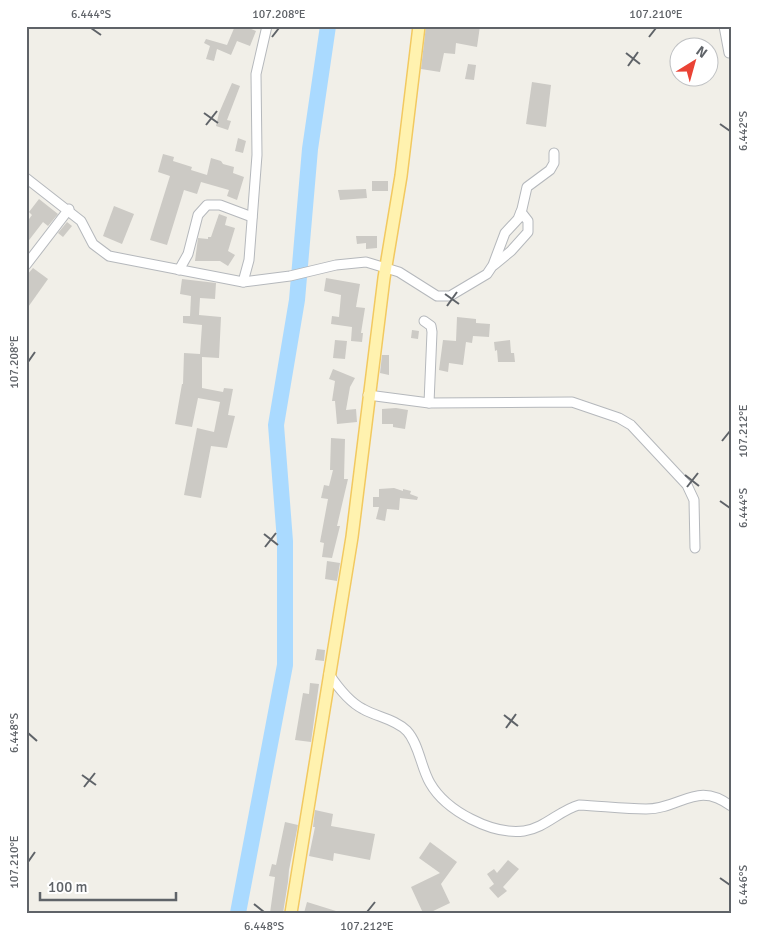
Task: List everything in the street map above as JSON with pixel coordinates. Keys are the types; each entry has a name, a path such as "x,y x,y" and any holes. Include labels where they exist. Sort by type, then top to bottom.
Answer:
{"main road":[{"path":"291,913 352,537 368,395 385,268 401,176 419,26"}],"street":[{"path":"243,282 249,260 257,155 256,74 267,26"},
{"path":"724,26 729,53"},
{"path":"26,178 81,220 93,244 110,256 243,282 263,280 336,265 366,262 404,275 428,293 443,297 450,296 487,274 493,265 505,233 518,219 527,188 550,170 554,163 554,153"},
{"path":"180,270 188,254 198,215 207,205 220,204 252,217"},
{"path":"26,265 69,209"},
{"path":"493,265 511,252 528,232 528,221 521,212"},
{"path":"424,321 431,326 432,332 430,403"},
{"path":"368,395 430,403 572,402 626,421 688,485 694,500 695,548"},
{"path":"329,674 352,702 407,732 424,772 436,794 464,816 488,826 525,830 543,824 570,807 579,805 646,809 664,807 703,794 716,796 731,806"}],"building":[{"path":"235,26 244,26 256,31 250,46 237,41 231,55 217,49 214,61 206,59 210,46 204,43 206,39 227,45"},
{"path":"426,26 480,26 477,47 456,43 455,54 444,53 440,72 421,69"},
{"path":"468,64 476,65 474,80 465,79"},
{"path":"532,82 551,85 546,127 526,124"},
{"path":"232,83 240,86 227,120 231,121 228,130 216,126 219,113"},
{"path":"238,138 246,141 243,153 235,151"},
{"path":"163,154 174,157 173,161 192,167 191,170 207,175 211,158 234,167 233,173 244,177 237,200 227,196 229,190 201,182 197,194 184,190 167,245 150,240 170,176 158,172"},
{"path":"372,181 388,181 388,191 372,191"},
{"path":"366,189 367,198 340,200 338,190"},
{"path":"39,199 58,214 48,226 43,222 26,244 26,223 32,215 29,212"},
{"path":"114,206 134,214 122,244 103,236"},
{"path":"219,214 227,217 225,225 235,228 228,251 235,255 228,266 220,261 195,261 198,238 208,239 208,237 211,237"},
{"path":"67,222 72,226 63,237 58,233"},
{"path":"356,236 377,236 377,248 366,249 366,243 357,244"},
{"path":"33,268 48,279 26,310 26,276"},
{"path":"326,278 360,284 356,307 365,308 361,333 363,333 362,342 351,341 352,327 331,324 332,316 339,317 341,295 324,291"},
{"path":"182,279 216,283 215,299 200,298 199,315 221,317 219,358 202,357 202,388 223,392 224,388 233,389 228,415 235,416 227,448 211,446 201,498 184,495 197,428 214,432 220,402 198,398 192,427 175,424 183,384 184,353 200,354 202,325 183,323 183,316 190,316 191,296 180,294"},
{"path":"457,317 476,319 476,323 490,324 489,337 473,336 472,343 466,342 463,365 449,363 448,372 439,370 443,340 456,341"},
{"path":"412,330 419,331 418,339 411,338"},
{"path":"335,340 347,341 345,359 333,358"},
{"path":"510,340 511,353 514,353 515,362 498,362 494,342"},
{"path":"382,355 389,355 389,375 380,373"},
{"path":"333,369 355,378 350,387 346,410 356,409 357,422 337,424 335,401 332,401 335,381 329,379"},
{"path":"396,408 408,410 405,429 393,427 393,424 382,424 382,409"},
{"path":"331,438 345,439 344,479 348,479 332,558 322,557 324,543 320,542 328,499 321,498 324,485 329,486 333,470 330,470"},
{"path":"394,488 411,491 410,494 418,497 417,500 400,498 399,510 387,509 385,521 376,519 379,507 373,507 373,497 379,497 379,489"},
{"path":"327,561 340,563 337,581 325,579"},
{"path":"317,649 325,650 324,661 315,660"},
{"path":"310,683 319,684 311,742 295,740 303,693 309,694"},
{"path":"315,810 333,814 331,826 375,834 370,860 334,853 333,861 309,856 315,827 313,827"},
{"path":"285,822 298,825 283,913 270,913 275,877 269,876 272,864 276,865"},
{"path":"430,842 457,862 441,884 450,903 429,913 423,913 411,887 440,873 419,858"},
{"path":"508,860 519,869 503,887 507,891 498,898 489,888 494,884 487,874 494,869 497,873"},
{"path":"307,902 336,911 335,913 304,913"}],"waterway":[{"path":"238,913 285,665 285,541 276,425 297,300 310,149 328,26"}]}
